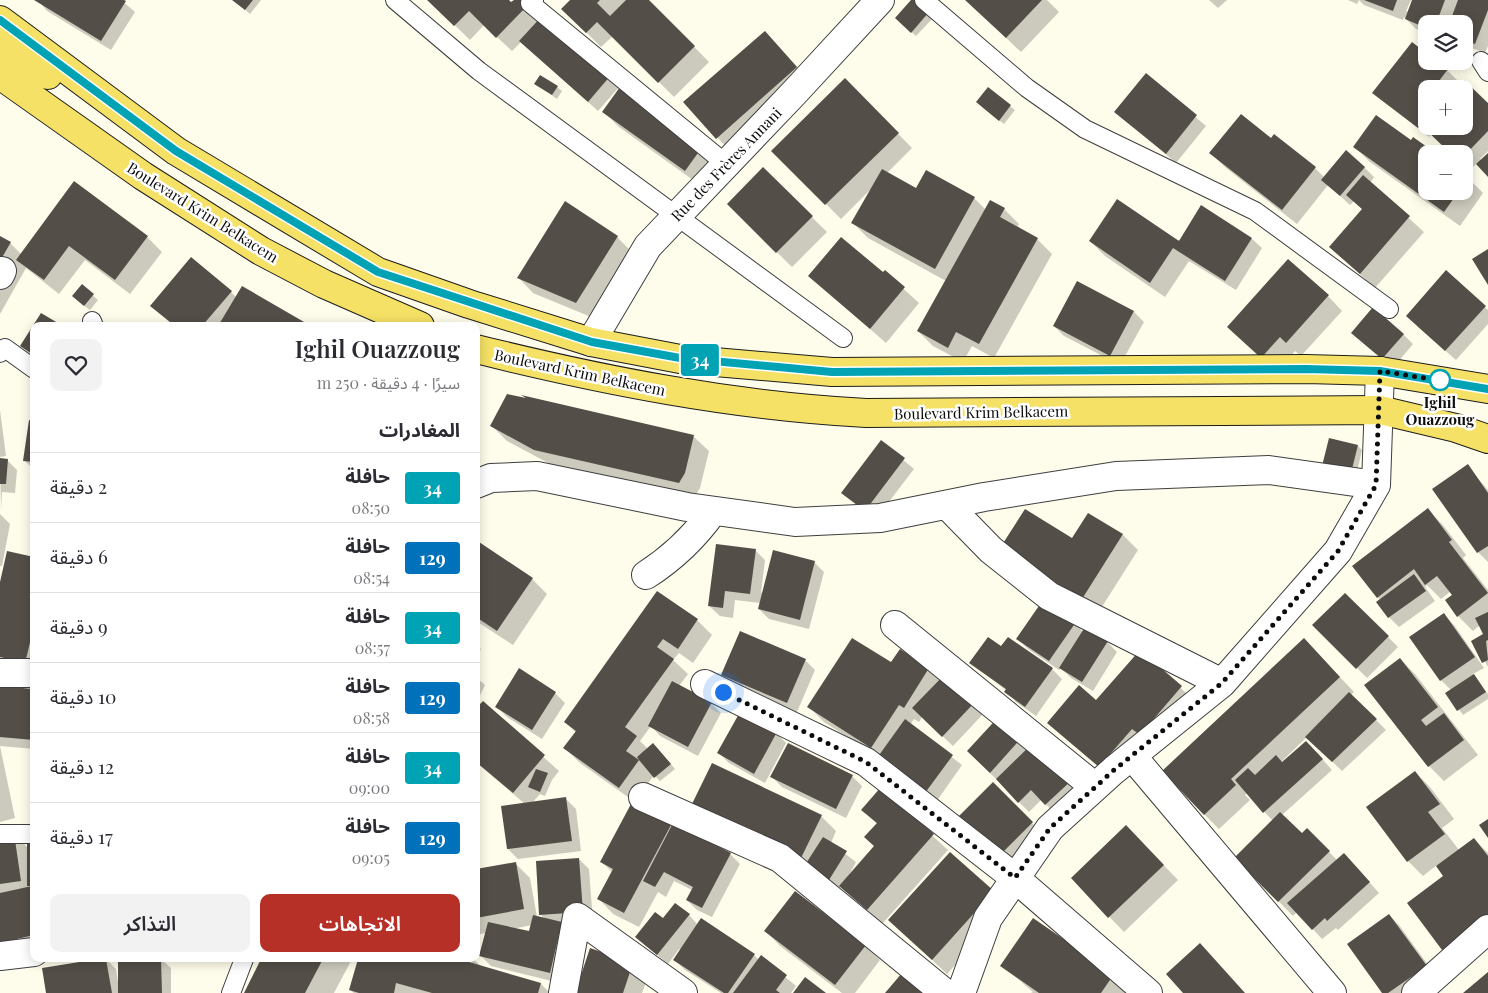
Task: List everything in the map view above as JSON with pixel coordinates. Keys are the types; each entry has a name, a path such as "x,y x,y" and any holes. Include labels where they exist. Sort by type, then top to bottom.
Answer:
{"main road":[{"path":"0,20 176,151"},
{"path":"0,46 378,272 592,342 680,358 832,372 1306,369 1380,371 1488,389"},
{"path":"0,52 143,176"},
{"name":"Boulevard Krim Belkacem","path":"0,75 143,176 261,251 324,284 411,322"},
{"name":"Boulevard Krim Belkacem","path":"480,350 571,372 680,393 799,410 866,413 1380,410 1456,428 1488,439"}],"street":[{"name":"Rue des Frères Annani","path":"592,342 648,246 880,0"},
{"path":"960,993 988,918 1050,828 1095,787 1222,683 1338,551 1376,485 1380,371"},
{"path":"480,482 491,478 537,476 713,511 795,522 880,518 1116,476 1269,470 1376,485"},
{"path":"947,505 991,550 1049,596 1222,683"},
{"path":"646,576 678,553 697,534 713,511"},
{"path":"895,625 1095,787"},
{"path":"0,673 30,673"},
{"path":"706,684 866,762 1015,878 1148,993"},
{"path":"1132,756 1332,993"},
{"path":"643,797 780,858 945,993"},
{"path":"563,993 578,917 683,993"},
{"path":"1416,993 1488,929"},
{"path":"0,956 30,952"}],"lane":[{"path":"395,0 479,70 843,338"},
{"path":"534,0 530,3 726,164"},
{"path":"924,0 1027,88 1086,129 1256,211 1389,309"},
{"path":"0,353 4,348 30,366"},
{"path":"0,834 30,834"},
{"path":"231,993 243,962"}],"building":[{"path":"34,0 124,0 126,1 101,41"},
{"path":"232,0 253,0 245,10"},
{"path":"427,0 509,0 511,2 521,0 527,6 496,38 469,11 454,26"},
{"path":"570,0 600,0 597,3 610,16 626,0 649,0 695,46 658,83 597,22 586,33 561,9"},
{"path":"911,0 916,0 929,12 911,33 895,18"},
{"path":"965,0 1042,0 1006,38"},
{"path":"1364,0 1397,0 1393,11"},
{"path":"1412,0 1445,0 1439,15 1418,15 1418,25 1405,19"},
{"path":"1458,0 1488,0 1488,10 1475,44 1473,43 1473,15 1452,15"},
{"path":"542,16 611,75 588,102 519,41"},
{"path":"765,31 797,67 716,139 683,102"},
{"path":"1412,42 1418,47 1418,70 1447,70 1440,80 1418,80 1418,128 1372,93"},
{"path":"1146,73 1197,115 1166,154 1114,112"},
{"path":"540,75 558,86 552,95 534,84"},
{"path":"845,78 899,133 825,205 771,151"},
{"path":"625,80 708,139 685,171 602,112"},
{"path":"988,87 1011,105 999,121 976,102"},
{"path":"1473,89 1488,103 1488,131 1473,147 1473,145 1442,145 1431,135 1473,135"},
{"path":"1241,114 1271,138 1274,134 1316,167 1282,210 1209,153"},
{"path":"1376,115 1411,140 1413,137 1424,145 1418,145 1418,193 1353,147"},
{"path":"1346,150 1365,167 1340,196 1321,180"},
{"path":"1488,153 1488,177 1476,164"},
{"path":"763,167 813,216 776,253 727,204"},
{"path":"882,169 916,188 926,170 975,197 935,269 851,223"},
{"path":"1363,175 1410,216 1360,274 1329,247 1362,209 1346,195"},
{"path":"74,181 148,236 115,280 69,246 44,280 16,260"},
{"path":"1117,199 1179,241 1201,205 1252,238 1225,281 1173,248 1150,283 1089,241"},
{"path":"990,200 1005,208 1000,217 1038,238 979,344 956,332 948,348 917,331"},
{"path":"1427,200 1453,200 1444,212"},
{"path":"565,201 618,236 576,303 517,278"},
{"path":"0,236 11,242 0,261"},
{"path":"841,237 883,272 885,270 905,287 870,329 808,276"},
{"path":"1488,249 1488,285 1472,259"},
{"path":"191,257 232,291 205,322 170,322 150,306"},
{"path":"1288,259 1329,295 1286,343 1280,337 1261,358 1227,327"},
{"path":"1446,270 1486,306 1445,351 1406,316"},
{"path":"1077,281 1134,311 1110,356 1053,326"},
{"path":"82,284 94,294 84,306 72,296"},
{"path":"242,286 304,322 220,322"},
{"path":"1373,307 1404,334 1382,359 1351,333"},
{"path":"41,313 56,322 35,322"},
{"path":"30,330 30,352 20,346"},
{"path":"507,394 526,398 521,395 694,435 685,473 679,483 534,450 490,426"},
{"path":"29,420 30,462 23,461"},
{"path":"1329,438 1358,445 1351,473 1322,466"},
{"path":"881,440 905,458 865,511 841,493"},
{"path":"0,458 8,459 6,484 0,484"},
{"path":"1468,464 1488,493 1488,546 1477,553 1432,489"},
{"path":"1428,508 1452,540 1449,542 1488,593 1457,617 1445,600 1452,595 1437,576 1425,585 1414,569 1377,598 1352,566"},
{"path":"1025,509 1072,538 1088,513 1123,534 1082,599 1000,548"},
{"path":"480,543 533,578 497,631 480,620"},
{"path":"716,544 756,549 750,594 725,591 723,608 708,606"},
{"path":"773,550 815,561 800,620 758,609"},
{"path":"7,551 30,556 30,642 25,663 0,657 0,582"},
{"path":"1414,574 1426,591 1388,618 1376,602"},
{"path":"657,591 698,619 678,649 663,639 657,647 674,659 625,727 637,736 626,751 639,760 619,788 563,748 576,731 564,722"},
{"path":"1345,593 1389,636 1356,669 1312,625"},
{"path":"1043,600 1076,622 1049,661 1016,639"},
{"path":"1488,612 1488,640 1486,641 1488,660 1482,663 1471,641 1483,634 1475,618"},
{"path":"1444,613 1475,657 1440,681 1409,637"},
{"path":"1085,627 1108,641 1082,682 1059,668"},
{"path":"740,631 806,659 787,703 721,675"},
{"path":"988,637 1001,646 1008,637 1053,668 1025,707 1004,692 1006,689 969,663"},
{"path":"852,638 891,662 900,649 929,668 904,708 899,705 871,748 807,707"},
{"path":"1304,638 1340,677 1231,779 1236,785 1204,815 1162,771"},
{"path":"1140,650 1182,686 1140,735 1132,729 1099,767 1047,723 1079,685 1096,700"},
{"path":"1400,658 1438,707 1421,720 1426,726 1444,713 1464,740 1428,767 1364,685"},
{"path":"519,668 556,692 532,730 495,707"},
{"path":"945,674 975,702 942,737 912,708"},
{"path":"1474,674 1486,692 1457,711 1445,693"},
{"path":"672,681 712,702 688,747 648,726"},
{"path":"0,686 30,689 30,740 0,737"},
{"path":"1349,692 1377,719 1332,762 1305,737"},
{"path":"483,701 545,755 513,793 480,765 480,704"},
{"path":"740,712 777,732 754,774 717,753"},
{"path":"1002,713 1025,734 990,773 967,751"},
{"path":"905,719 953,755 925,793 877,758"},
{"path":"1035,741 1072,780 1045,805 1031,790 1018,803 996,779"},
{"path":"1306,741 1323,759 1263,813 1235,780 1248,768 1255,775 1276,755 1282,762"},
{"path":"653,743 671,764 654,778 637,757"},
{"path":"788,743 853,775 836,809 770,777"},
{"path":"712,763 822,815 801,858 691,806"},
{"path":"536,769 548,773 540,792 528,787"},
{"path":"1415,771 1440,804 1428,812 1445,834 1407,862 1366,807"},
{"path":"993,782 1033,822 999,856 959,816"},
{"path":"881,787 934,834 867,910 839,886 874,846 864,837 877,823 861,810"},
{"path":"566,797 572,841 507,849 501,806"},
{"path":"631,804 671,825 624,913 597,899 613,869 600,862"},
{"path":"1280,812 1302,833 1307,828 1330,851 1278,902 1234,858"},
{"path":"1488,819 1488,838 1479,825"},
{"path":"673,823 731,853 702,908 686,900 693,887 664,872 655,887 643,881"},
{"path":"1126,825 1164,865 1108,918 1071,878"},
{"path":"14,833 21,881 0,884 0,835"},
{"path":"27,837 30,837 30,886 27,886"},
{"path":"823,837 847,851 829,880 805,865"},
{"path":"1474,838 1488,856 1488,916 1442,950 1407,903 1443,876 1436,866"},
{"path":"950,852 994,891 932,960 888,920"},
{"path":"1344,853 1370,882 1327,921 1325,918 1312,930 1287,903"},
{"path":"579,858 583,912 539,915 536,861"},
{"path":"516,862 524,909 480,917 480,868"},
{"path":"30,886 30,936 0,943 0,893"},
{"path":"795,891 866,945 835,985 764,931"},
{"path":"675,903 690,914 657,955 635,937 655,912 663,918"},
{"path":"1389,914 1427,966 1388,993 1382,993 1347,944"},
{"path":"533,915 562,922 550,973 480,956 488,922 529,931"},
{"path":"701,918 755,954 728,993 724,993 673,960"},
{"path":"1033,918 1114,974 1101,993 1039,993 1000,966"},
{"path":"1200,943 1245,993 1183,993 1166,974"},
{"path":"590,948 633,963 623,993 575,993"},
{"path":"761,955 787,975 776,990 780,993 733,993"},
{"path":"79,962 107,962 112,993 46,993 42,968"},
{"path":"118,962 161,962 162,993 118,993"},
{"path":"260,962 321,962 305,993 244,993"},
{"path":"357,962 469,962 541,983 538,993 432,993 396,983 394,993 359,993 349,990"},
{"path":"1488,972 1488,993 1463,993"},
{"path":"902,973 926,993 885,993"},
{"path":"805,977 826,993 793,993"}],"bus line":[{"name":"34","path":"0,20 176,151 378,272 469,304 592,342 680,358 832,372 1306,369 1380,371 1488,389"}],"place":[{"name":"Ighil Ouazzoug","path":"1440,380"}],"route":[{"path":"723,692 866,762 1015,878 1050,828 1114,770 1222,683 1338,551 1376,485 1380,371 1444,381 1440,380"}]}
